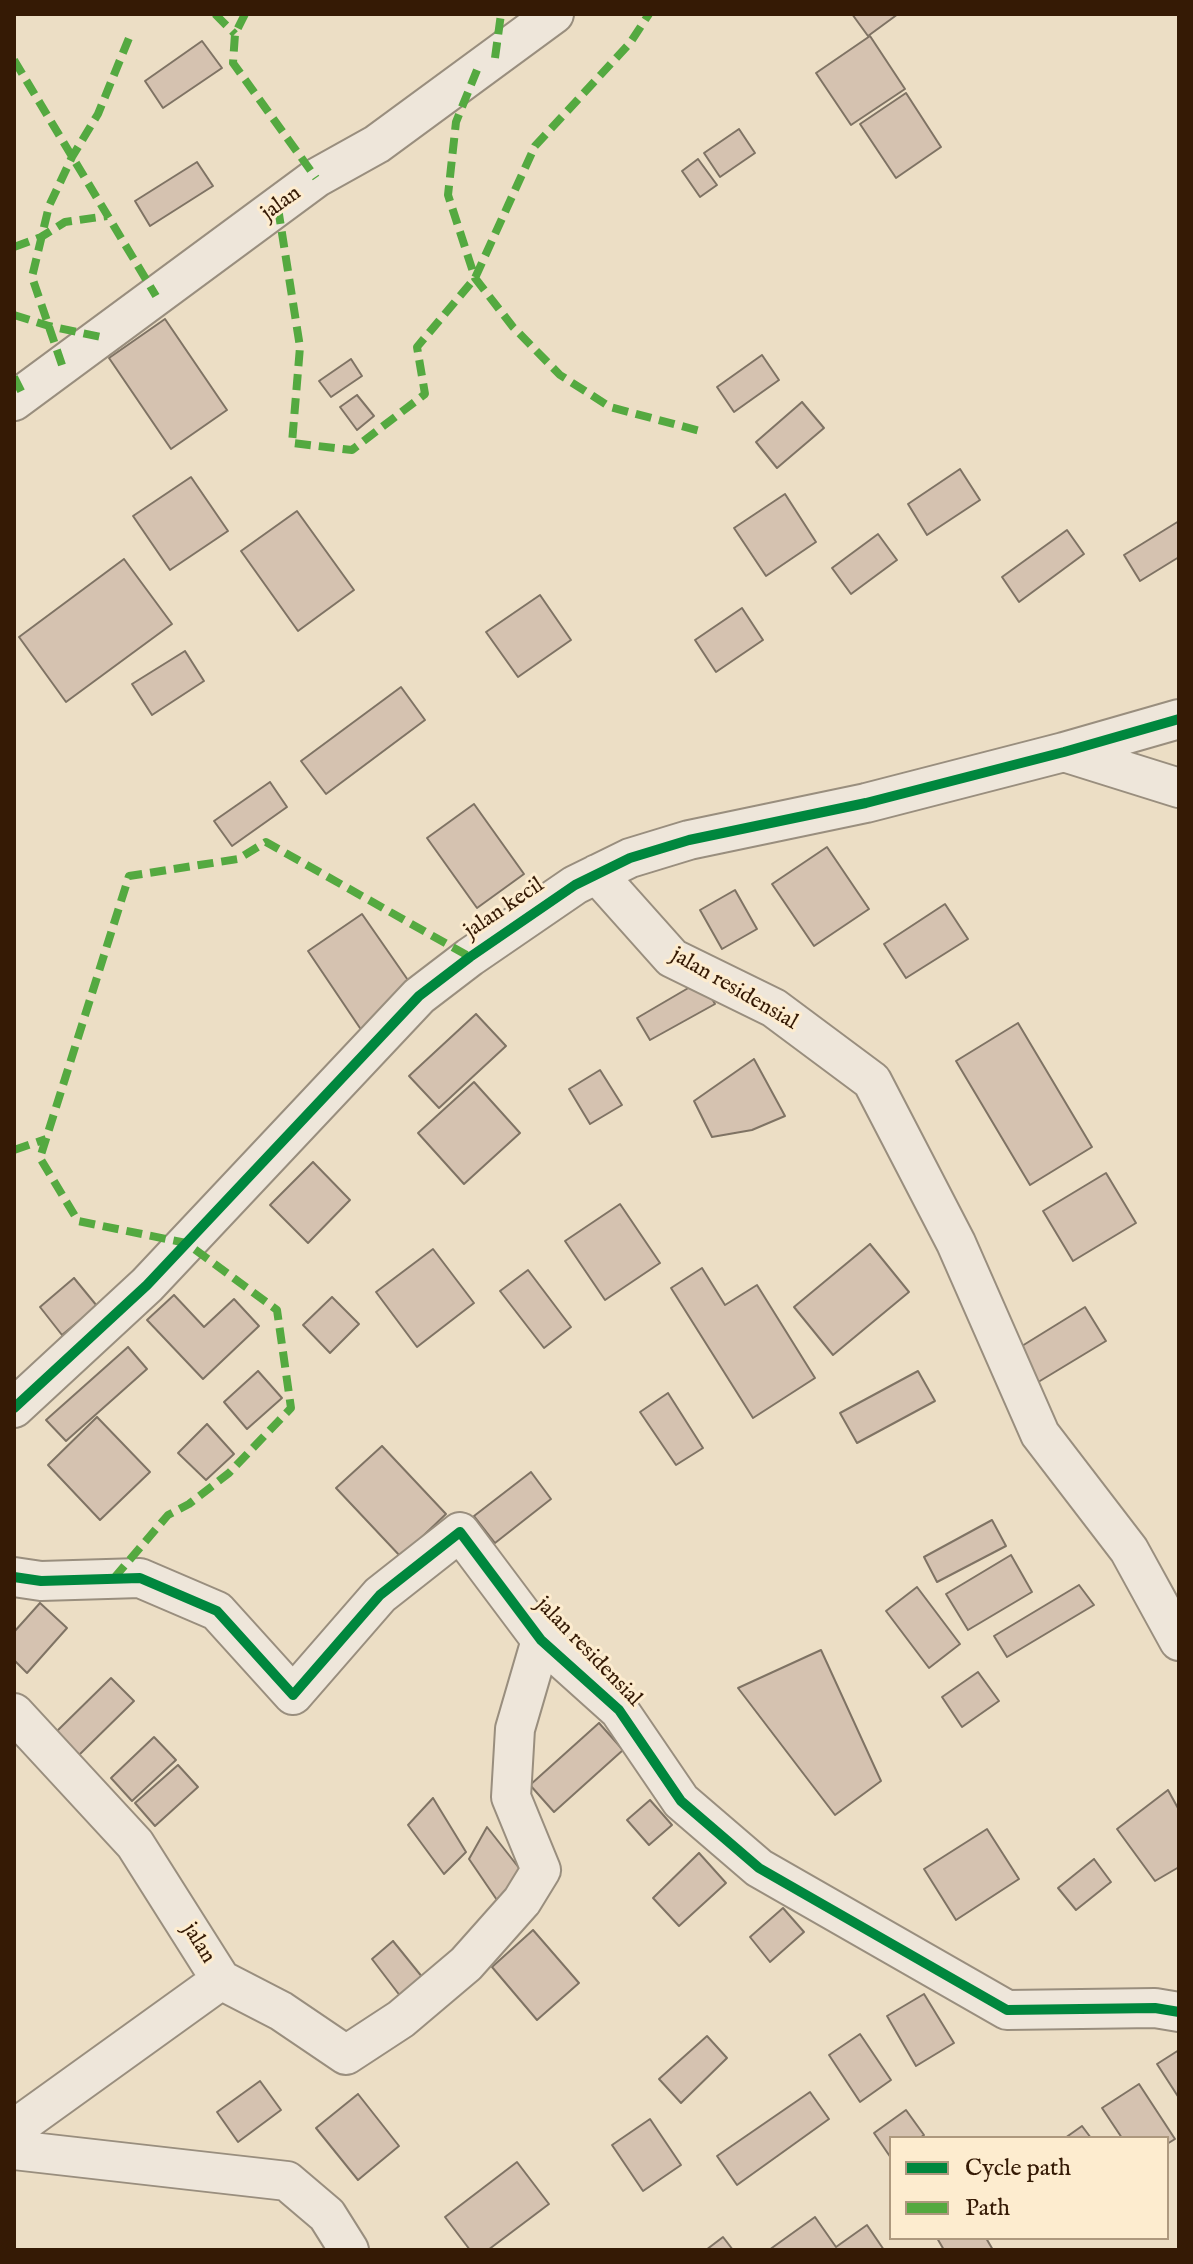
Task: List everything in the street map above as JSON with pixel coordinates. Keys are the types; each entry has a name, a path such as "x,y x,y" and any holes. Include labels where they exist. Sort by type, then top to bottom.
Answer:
{"street":[{"name":"jalan","path":"14,401 316,178 377,144 554,14"},
{"name":"jalan kecil","path":"14,1408 147,1285 419,996 575,885 630,858 689,840 866,803 1179,719"},
{"path":"1064,752 1179,788"},
{"name":"jalan residensial","path":"597,874 672,958 774,1008 872,1081 956,1243 1040,1434 1129,1550 1179,1641"},
{"name":"jalan residensial","path":"14,1577 41,1581 140,1578 217,1611 293,1695 380,1595 460,1532 541,1640 619,1710 681,1801 759,1868 1007,2010 1155,2008 1179,2012"},
{"path":"221,1980 281,2011 346,2055 401,2019 466,1964 522,1901 541,1870 511,1797 515,1729 541,1640"},
{"name":"jalan","path":"14,1713 135,1844 221,1980 14,2129"},
{"path":"14,2150 287,2181 327,2215 349,2250"}],"building":[{"path":"852,14 898,14 868,36"},
{"path":"870,36 905,89 851,125 816,73"},
{"path":"202,41 222,68 163,108 145,81"},
{"path":"906,93 941,147 896,178 860,124"},
{"path":"739,129 755,153 720,177 704,153"},
{"path":"698,159 717,185 700,197 682,171"},
{"path":"197,162 213,186 150,226 135,201"},
{"path":"165,319 227,410 171,449 109,358"},
{"path":"762,355 779,380 734,412 717,387"},
{"path":"351,359 362,376 331,397 319,381"},
{"path":"357,395 374,416 357,430 340,407"},
{"path":"802,402 824,428 777,468 756,442"},
{"path":"960,469 980,500 927,535 908,504"},
{"path":"191,477 228,531 170,570 133,516"},
{"path":"785,494 816,542 766,576 734,528"},
{"path":"297,511 354,590 298,631 241,551"},
{"path":"1179,521 1179,557 1140,581 1124,555"},
{"path":"1067,530 1084,554 1019,602 1002,577"},
{"path":"878,534 897,560 851,594 832,568"},
{"path":"124,559 172,624 66,702 19,637"},
{"path":"540,595 571,640 518,677 486,632"},
{"path":"742,608 763,640 716,672 695,640"},
{"path":"185,651 204,681 152,715 132,684"},
{"path":"401,687 425,720 326,794 301,761"},
{"path":"270,782 287,807 232,846 214,821"},
{"path":"474,804 524,874 477,908 427,838"},
{"path":"827,847 869,909 814,946 772,884"},
{"path":"735,890 757,929 722,949 700,910"},
{"path":"945,904 968,939 906,978 884,944"},
{"path":"362,914 419,996 364,1034 308,951"},
{"path":"702,980 715,1004 650,1040 637,1018"},
{"path":"476,1014 506,1046 439,1108 409,1076"},
{"path":"1018,1023 1092,1147 1030,1185 956,1061"},
{"path":"754,1059 785,1116 752,1130 712,1137 694,1101"},
{"path":"600,1070 622,1105 590,1124 569,1089"},
{"path":"474,1082 520,1133 464,1184 418,1133"},
{"path":"313,1162 350,1200 308,1243 270,1205"},
{"path":"1106,1173 1136,1223 1073,1261 1043,1211"},
{"path":"620,1204 660,1263 605,1300 565,1241"},
{"path":"870,1244 909,1292 833,1355 794,1307"},
{"path":"433,1249 474,1303 417,1347 376,1292"},
{"path":"702,1268 725,1305 757,1285 815,1378 753,1418 671,1288"},
{"path":"528,1270 571,1327 544,1348 500,1291"},
{"path":"74,1278 97,1306 62,1335 40,1307"},
{"path":"174,1295 204,1327 234,1299 259,1326 203,1379 147,1320"},
{"path":"332,1297 359,1324 330,1353 303,1325"},
{"path":"1085,1307 1106,1341 1030,1387 1009,1354"},
{"path":"128,1347 147,1369 66,1441 46,1420"},
{"path":"258,1371 282,1398 247,1429 224,1402"},
{"path":"918,1371 935,1401 857,1443 840,1413"},
{"path":"668,1393 703,1448 676,1465 640,1412"},
{"path":"97,1417 150,1472 100,1520 48,1465"},
{"path":"207,1424 234,1454 206,1480 178,1453"},
{"path":"382,1446 446,1514 401,1557 336,1488"},
{"path":"531,1472 551,1499 495,1543 474,1516"},
{"path":"992,1520 1006,1546 937,1582 924,1557"},
{"path":"1011,1555 1032,1592 968,1630 946,1594"},
{"path":"1079,1585 1094,1605 1007,1657 994,1636"},
{"path":"917,1587 960,1644 929,1668 886,1611"},
{"path":"40,1603 67,1628 27,1673 14,1660 14,1632"},
{"path":"821,1650 881,1781 835,1815 738,1688"},
{"path":"978,1672 999,1701 962,1727 942,1697"},
{"path":"111,1678 134,1701 79,1755 56,1732"},
{"path":"599,1723 623,1750 554,1812 530,1785"},
{"path":"154,1737 176,1760 132,1801 111,1778"},
{"path":"178,1765 198,1787 155,1826 135,1803"},
{"path":"1168,1790 1179,1810 1179,1867 1155,1881 1117,1829"},
{"path":"433,1798 466,1852 444,1874 408,1825"},
{"path":"650,1800 672,1825 649,1845 627,1820"},
{"path":"487,1827 523,1873 499,1903 469,1859"},
{"path":"987,1829 1019,1879 956,1920 924,1869"},
{"path":"699,1853 726,1883 679,1926 653,1898"},
{"path":"1094,1859 1111,1882 1076,1910 1058,1888"},
{"path":"783,1908 804,1932 770,1962 750,1937"},
{"path":"533,1930 579,1983 537,2020 492,1967"},
{"path":"393,1941 427,1983 404,2001 372,1959"},
{"path":"924,1994 954,2043 916,2066 887,2016"},
{"path":"860,2034 891,2080 860,2102 829,2055"},
{"path":"707,2036 727,2058 681,2103 659,2079"},
{"path":"1179,2050 1179,2098 1157,2064"},
{"path":"260,2081 281,2110 238,2142 217,2112"},
{"path":"1139,2084 1175,2139 1169,2143 1169,2136 1121,2136 1102,2108"},
{"path":"810,2092 829,2119 737,2185 717,2156"},
{"path":"358,2094 399,2146 358,2180 316,2128"},
{"path":"906,2110 924,2135 889,2136 889,2155 874,2133"},
{"path":"650,2119 681,2165 643,2191 612,2145"},
{"path":"1082,2126 1090,2136 1068,2136"},
{"path":"517,2162 549,2204 488,2250 470,2250 445,2217"},
{"path":"815,2217 836,2247 867,2225 884,2250 769,2250"},
{"path":"723,2237 733,2250 706,2250"},
{"path":"938,2240 987,2240 993,2250 944,2250"}],"marked path":[{"path":"215,14 235,34"},
{"path":"245,14 235,34 233,63 316,178"},
{"path":"495,58 501,14"},
{"path":"278,208 300,347 292,443 352,450 425,394 417,347 475,278 535,146 630,43 649,14"},
{"path":"62,365 32,277 49,206 72,157 98,114 129,38"},
{"path":"14,60 156,296"},
{"path":"477,70 456,122 448,195 475,278 513,327 560,375 610,407 700,431"},
{"path":"14,247 41,237 65,222 107,216"},
{"path":"14,315 101,337"},
{"path":"14,377 23,395"},
{"path":"114,1578 168,1515 189,1504 229,1473 291,1408 277,1310 186,1243 78,1221 40,1158 129,876 238,859 266,842 470,957"},
{"path":"14,1150 46,1139"}],"cycle path":[{"path":"14,1408 147,1285 419,996 575,885 630,858 689,840 866,803 1179,719"},
{"path":"14,1577 41,1581 140,1578 217,1611 293,1695 380,1595 460,1532 541,1640 619,1710 681,1801 759,1868 1007,2010 1155,2008 1179,2012"}]}
